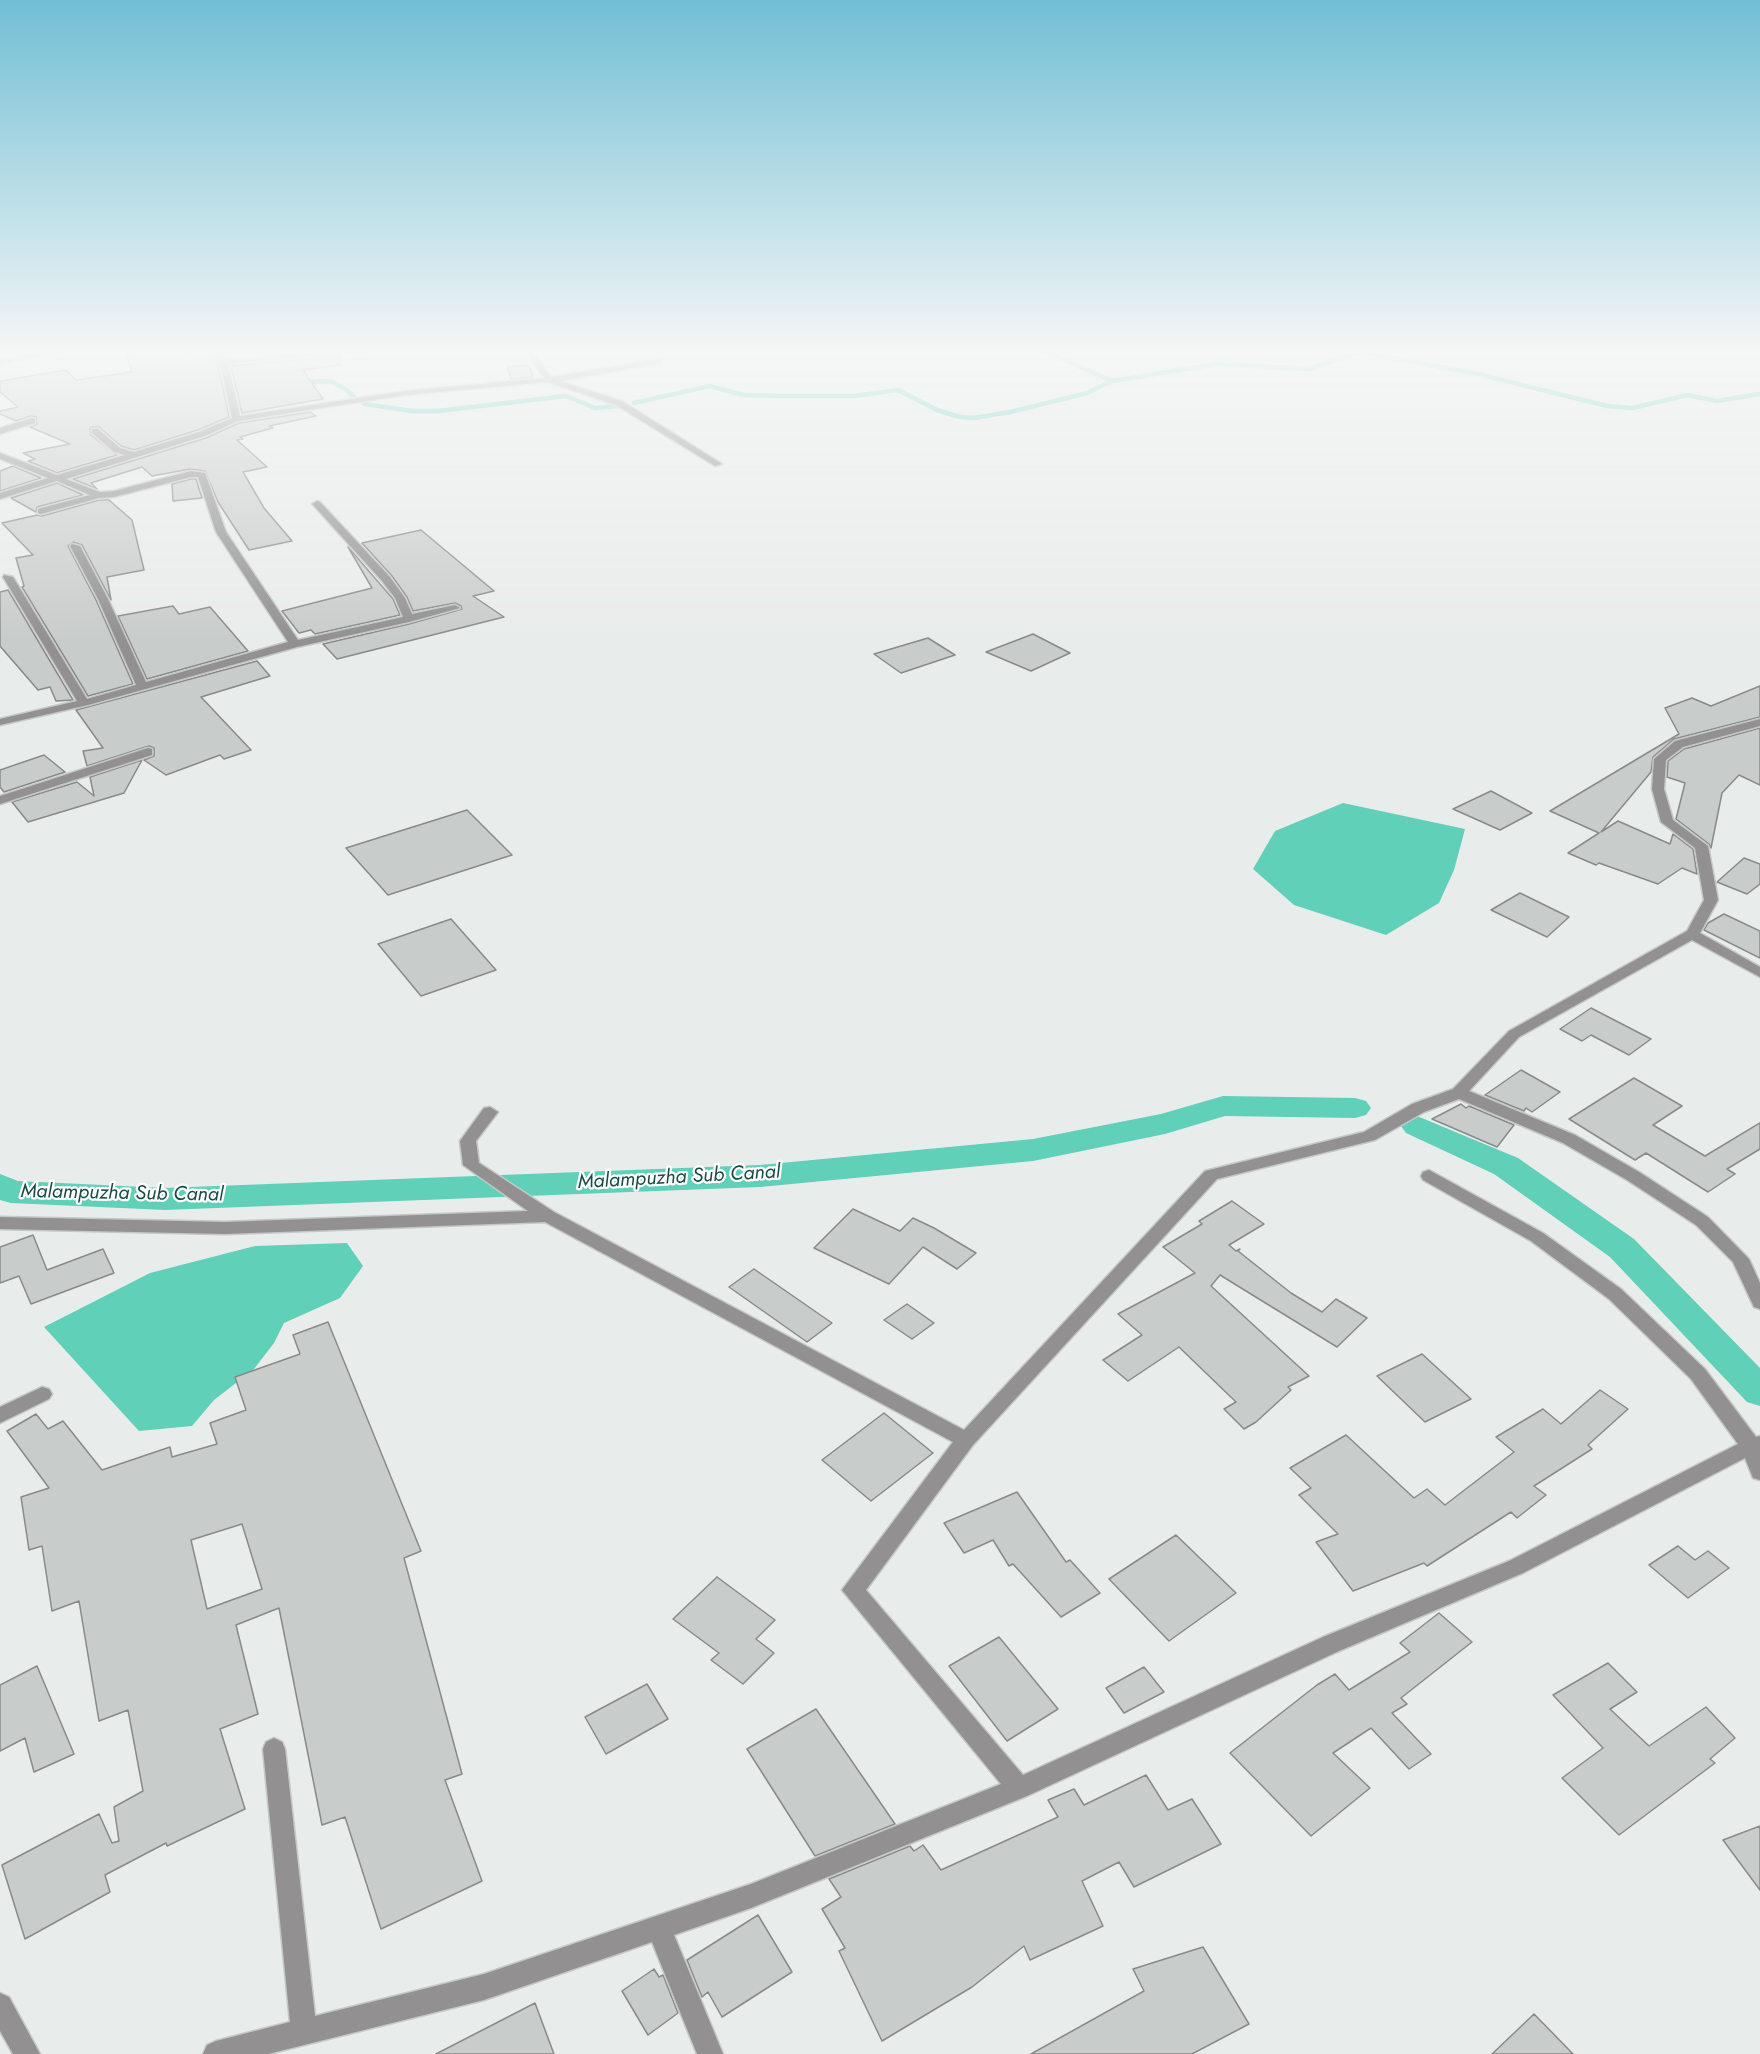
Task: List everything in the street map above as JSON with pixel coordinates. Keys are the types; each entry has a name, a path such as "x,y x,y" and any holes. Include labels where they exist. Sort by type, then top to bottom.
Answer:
{"street":[{"path":"113,447 134,455"},
{"path":"0,496 159,447"},
{"path":"690,447 718,464"},
{"path":"0,456 99,495"},
{"path":"40,511 191,474 202,475 221,532 295,644"},
{"path":"317,504 386,579 400,597 409,619"},
{"path":"75,546 103,599 143,687"},
{"path":"8,577 84,703"},
{"path":"0,722 84,703 295,644 455,608"},
{"path":"1019,1788 853,1590 966,1440 1211,1175 1369,1137 1418,1108 1459,1093 1514,1034 1692,934 1711,900 1701,846 1667,822 1658,789 1660,759 1679,744 1760,722"},
{"path":"0,800 148,752"},
{"path":"1692,934 1760,973"},
{"path":"1459,1093 1569,1140 1633,1176 1702,1221 1740,1258 1760,1302"},
{"path":"490,1112 468,1141 471,1166 548,1216 966,1440"},
{"path":"1429,1176 1537,1237 1615,1294 1698,1374 1755,1445 1760,1472"},
{"path":"3,1225 76,1223 225,1228 395,1224 548,1216"},
{"path":"0,1416 42,1394"},
{"path":"216,2054 484,1987 751,1896 1019,1788 1330,1644 1516,1567 1755,1445"},
{"path":"274,1749 304,2032"},
{"path":"659,1929 710,2054"},
{"path":"0,2006 27,2054"}],"shaded area":[{"path":"1343,803 1465,829 1454,870 1439,903 1386,935 1294,905 1253,869 1275,831"},
{"path":"347,1243 363,1266 340,1298 284,1323 274,1343 254,1369 214,1400 192,1426 139,1431 44,1327 150,1273 255,1246"}],"building":[{"path":"55,447 106,447 117,455 57,473 28,461 35,459 23,453"},
{"path":"124,447 144,447 134,450"},
{"path":"177,447 245,447 267,467 243,472 264,508 292,541 249,550 218,502 205,471 190,469 152,476 142,467 91,483 97,489 73,479"},
{"path":"13,466 41,478 0,491 0,471"},
{"path":"196,479 202,498 173,501 172,484"},
{"path":"57,483 83,495 37,507 36,512 11,498"},
{"path":"99,500 109,500 132,520 144,570 107,577 111,600 82,545 73,542 68,546 96,600 133,684 88,696 22,587 24,586 16,558 33,555 2,523 37,515 42,516"},
{"path":"421,530 494,591 473,596 504,617 337,659 323,644 462,609 455,603 413,611 407,597 392,576 362,543"},
{"path":"348,547 393,599 400,615 315,634 311,630 299,633 282,611 372,588"},
{"path":"8,590 73,700 56,701 50,687 38,690 0,646 0,592"},
{"path":"173,606 179,614 210,607 248,651 147,679 118,616"},
{"path":"1033,634 1070,653 1031,671 986,652"},
{"path":"928,638 955,655 901,673 874,654"},
{"path":"257,661 270,676 201,697 251,750 224,759 220,755 166,775 144,760 154,756 154,748 149,746 87,766 83,751 103,748 76,710"},
{"path":"1760,686 1760,717 1674,739 1653,757 1651,772 1601,832 1618,821 1670,844 1673,834 1693,849 1697,874 1682,868 1658,884 1599,863 1596,865 1568,853 1599,833 1550,811 1679,734 1665,708 1692,698 1711,706"},
{"path":"1760,728 1760,785 1739,775 1722,793 1711,848 1709,844 1676,819 1685,783 1667,777 1668,761 1684,749"},
{"path":"44,755 65,772 4,792 0,787 0,770"},
{"path":"142,760 124,793 28,822 12,802 77,782 94,796 90,777"},
{"path":"1491,791 1532,813 1500,830 1453,809"},
{"path":"467,810 512,855 388,895 346,848"},
{"path":"1744,858 1760,864 1760,884 1747,894 1717,882"},
{"path":"1520,893 1569,917 1547,937 1491,910"},
{"path":"1724,914 1760,931 1760,958 1704,930 1708,923"},
{"path":"451,919 496,970 421,996 378,944"},
{"path":"1591,1008 1651,1039 1629,1055 1591,1035 1582,1041 1560,1029"},
{"path":"1521,1070 1560,1092 1532,1112 1485,1095"},
{"path":"1634,1078 1682,1106 1653,1125 1705,1156 1760,1123 1760,1149 1727,1169 1735,1174 1708,1192 1646,1153 1635,1160 1569,1119"},
{"path":"1461,1104 1466,1108 1469,1106 1514,1125 1497,1147 1432,1119"},
{"path":"1232,1201 1264,1224 1229,1245 1236,1251 1240,1249 1238,1251 1291,1293 1322,1312 1336,1299 1367,1318 1337,1347 1220,1275 1211,1286 1309,1376 1288,1387 1291,1390 1256,1422 1244,1429 1224,1409 1236,1402 1179,1347 1128,1381 1103,1360 1142,1335 1118,1314 1195,1273 1163,1247 1202,1224 1199,1221"},
{"path":"853,1209 900,1231 913,1218 976,1253 957,1269 923,1247 889,1284 814,1248"},
{"path":"33,1235 47,1270 103,1249 114,1273 31,1304 19,1276 0,1283 0,1247"},
{"path":"754,1269 832,1323 807,1342 729,1287"},
{"path":"907,1304 934,1323 912,1339 884,1320"},
{"path":"328,1322 421,1551 404,1558 462,1774 445,1780 482,1881 381,1929 345,1817 322,1825 279,1608 236,1625 258,1714 220,1729 245,1809 167,1846 166,1843 105,1875 110,1892 25,1939 2,1865 99,1814 112,1843 119,1841 114,1807 143,1791 128,1710 99,1721 79,1601 52,1611 42,1546 29,1550 21,1497 49,1488 7,1431 36,1414 48,1429 63,1421 102,1470 170,1447 172,1457 217,1444 210,1423 246,1410 235,1377 300,1354 293,1335","holes":["242,1524 262,1589 207,1609 191,1540"]},
{"path":"1422,1354 1471,1399 1425,1422 1377,1376"},
{"path":"1600,1390 1628,1409 1588,1445 1592,1449 1534,1486 1546,1495 1517,1518 1511,1512 1427,1566 1424,1563 1353,1591 1316,1542 1338,1534 1299,1495 1311,1488 1290,1468 1346,1435 1414,1498 1427,1489 1445,1505 1514,1452 1496,1437 1543,1409 1561,1424"},
{"path":"884,1413 933,1453 871,1501 822,1460"},
{"path":"1017,1492 1066,1562 1070,1560 1100,1593 1061,1617 1013,1564 1009,1566 993,1540 964,1553 944,1523"},
{"path":"1176,1535 1236,1593 1169,1641 1109,1579"},
{"path":"1678,1546 1695,1560 1708,1551 1729,1568 1688,1598 1649,1565"},
{"path":"717,1577 775,1620 756,1639 774,1653 743,1684 711,1660 719,1653 673,1619"},
{"path":"1439,1613 1472,1642 1401,1698 1407,1704 1392,1713 1431,1754 1409,1769 1371,1728 1333,1753 1370,1788 1311,1836 1230,1753 1317,1685 1335,1674 1349,1690 1410,1652 1400,1643"},
{"path":"999,1637 1058,1709 1007,1741 949,1666"},
{"path":"1608,1663 1637,1692 1610,1709 1649,1746 1706,1707 1735,1738 1710,1759 1715,1763 1619,1835 1562,1778 1603,1748 1553,1695"},
{"path":"37,1666 74,1754 34,1772 25,1738 0,1751 0,1685"},
{"path":"1144,1667 1164,1692 1124,1713 1106,1688"},
{"path":"647,1684 668,1719 606,1754 585,1717"},
{"path":"816,1709 895,1824 815,1856 747,1749"},
{"path":"1146,1775 1168,1810 1192,1799 1221,1844 1134,1887 1119,1862 1082,1881 1103,1926 1030,1960 1024,1946 972,1987 882,2041 839,1951 845,1948 822,1909 841,1897 829,1879 910,1846 914,1851 923,1845 941,1870 1058,1817 1048,1800 1074,1789 1084,1805"},
{"path":"1760,1826 1760,1890 1723,1840"},
{"path":"758,1915 792,1972 722,2017 708,1992 702,1997 687,1960"},
{"path":"1203,1947 1249,2024 1192,2054 1031,2054 1144,1991 1133,1969"},
{"path":"654,1969 659,1977 663,1975 678,2013 648,2035 622,1991"},
{"path":"535,2003 554,2054 436,2054"},
{"path":"1534,2014 1573,2054 1492,2054"}],"waterway":[{"name":"Malampuzha Sub Canal","path":"0,1185 11,1192 165,1199 760,1176 1033,1150 1165,1124 1223,1106 1355,1108"},
{"name":"Malampuzha Sub Canal","path":"1417,1126 1506,1166 1622,1248 1760,1392"}]}
